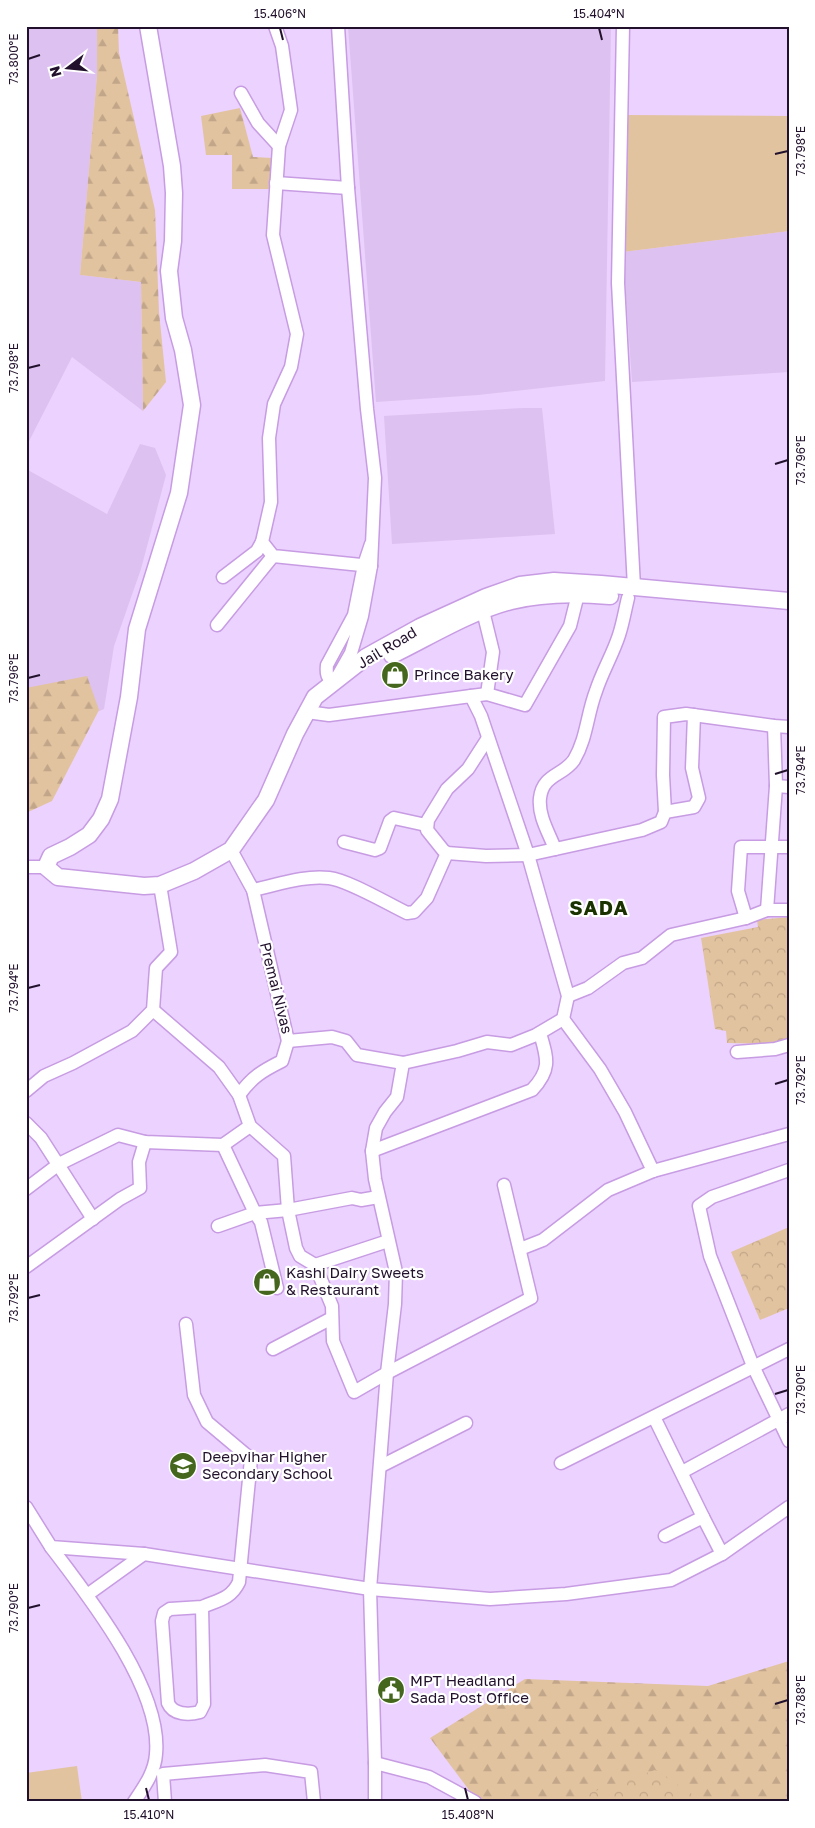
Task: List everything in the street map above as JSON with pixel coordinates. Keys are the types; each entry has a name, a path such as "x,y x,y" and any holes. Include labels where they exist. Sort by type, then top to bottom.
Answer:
{"main road":[{"path":"148,26 172,166 174,194 173,242 169,271 174,318 183,350 192,405 179,492 137,629 129,697 110,799 101,819 89,834 70,847 51,856 46,867 58,877 144,886 160,885 194,871 231,850 266,800 306,712 315,697 334,683"},
{"name":"Jail Road","path":"334,683 366,657 420,628 486,596 520,585 554,581 789,612"},
{"name":"Jail Road","path":"334,683 344,681 471,615 510,601 532,596 631,592 789,601"}],"street":[{"path":"223,577 257,551 262,542 271,502 268,438 274,404 291,367 297,334 273,235 279,146 290,110 282,46 274,26"},
{"path":"334,683 351,653 362,616 371,544 375,478 367,409 348,188 338,26"},
{"path":"555,849 541,811 540,799 543,787 550,778 561,772 573,761 586,734 595,692 620,635 631,592 618,282 623,26"},
{"path":"242,93 258,123 279,146"},
{"path":"276,183 348,188"},
{"path":"262,542 273,556 367,565"},
{"path":"217,625 273,556"},
{"path":"306,712 329,715 487,694 525,705 570,626 578,594"},
{"path":"483,611 493,652 487,694"},
{"path":"375,1802 370,1589 387,1372 395,1304 396,1272 374,1179 372,1150 376,1128 384,1112 397,1097 403,1063 487,1042 511,1045 540,1033 563,1019 568,996 528,854 481,716 471,696"},
{"path":"488,738 468,769 447,789 426,825 427,830 447,853 486,856 528,854 642,830 661,822 666,812 663,775 664,717 686,714 789,727"},
{"path":"666,812 694,807 699,798 692,768 694,716"},
{"path":"767,910 776,786 774,726"},
{"path":"776,786 789,787"},
{"path":"344,842 375,850 380,848 390,821 394,818 426,825"},
{"path":"746,918 738,891 741,847 772,846 789,848"},
{"name":"Premai Nivas","path":"231,850 252,890 288,1041 332,1037 346,1041 357,1055 403,1063"},
{"path":"252,890 315,877 331,878 349,884 407,913 414,912 427,898 447,853"},
{"path":"26,867 46,867"},
{"path":"26,1091 44,1076 73,1063 132,1030 153,1010 156,968 171,952 160,885"},
{"path":"568,996 588,988 623,963 642,958 671,935 746,918 767,910 789,910"},
{"path":"153,1010 220,1067 239,1095 250,1126 284,1156 288,1210 296,1248 300,1256 315,1265 332,1306 333,1341 354,1392 387,1372 531,1298 504,1185"},
{"path":"563,1019 605,1078 625,1112 653,1171"},
{"path":"372,1150 532,1090 543,1078 546,1066 547,1056 540,1033"},
{"path":"239,1095 261,1071 282,1061 288,1041"},
{"path":"736,1052 776,1050 789,1045"},
{"path":"26,1123 41,1138 93,1219"},
{"path":"26,1189 59,1164 118,1135 145,1142 223,1145 250,1126"},
{"path":"520,1249 543,1240 608,1190 653,1171 789,1134"},
{"path":"26,1267 120,1199 140,1188 138,1162 145,1142"},
{"path":"223,1145 261,1222 277,1288"},
{"path":"789,1170 712,1197 699,1206 710,1256 753,1366 784,1416 789,1441"},
{"path":"218,1226 255,1213 288,1210 352,1198 361,1200 378,1197"},
{"path":"315,1265 388,1241"},
{"path":"273,1349 332,1318"},
{"path":"186,1324 194,1394 208,1422 251,1459 242,1569 235,1592 230,1596 202,1606 170,1609 164,1613 162,1621 168,1703 171,1709 177,1712 200,1712 204,1704 202,1606"},
{"path":"561,1463 789,1349"},
{"path":"682,1472 784,1416"},
{"path":"654,1417 722,1554"},
{"path":"381,1466 466,1423"},
{"path":"51,1547 144,1554 370,1589 490,1599 566,1594 671,1580 722,1554 789,1507"},
{"path":"26,1508 51,1547 88,1595 130,1662 146,1698 156,1730 156,1755 149,1780 134,1802"},
{"path":"665,1536 703,1517"},
{"path":"88,1595 144,1554"},
{"path":"375,1763 429,1777 475,1802"},
{"path":"165,1802 163,1774 265,1765 311,1772 314,1802"}],"shaded area":[{"path":"26,26 97,26 97,75 80,275 141,282 143,411 72,357 26,447"},
{"path":"348,26 611,26 605,381 478,395 376,402"},
{"path":"789,231 789,372 632,382 623,252"},
{"path":"542,408 555,534 392,544 384,416"},
{"path":"140,444 155,448 166,475 141,569 114,646 104,709 26,742 26,469 107,514"}],"green space":[{"path":"97,26 118,26 119,53 155,210 159,312 166,382 143,411 141,282 80,275 97,75"},
{"path":"240,108 253,157 272,158 272,189 232,189 232,155 206,155 201,116"},
{"path":"626,115 789,116 789,231 623,252"},
{"path":"87,676 99,710 52,801 26,813 26,688"},
{"path":"789,917 789,1040 776,1044 727,1043 726,1031 715,1029 701,938 758,927 757,920"},
{"path":"789,1227 789,1308 760,1320 731,1252"},
{"path":"789,1661 789,1802 709,1802 668,1791 653,1802 487,1802 475,1798 430,1738 525,1679 708,1686"},
{"path":"77,1766 82,1802 26,1802 26,1773"},
{"path":"655,1770 704,1802 564,1802"}],"place":[{"name":"Prince Bakery","path":"395,675"},
{"name":"Kashi Dairy Sweets & Restaurant","path":"267,1282"},
{"name":"Deepvihar Higher Secondary School","path":"183,1466"},
{"name":"MPT Headland Sada Post Office","path":"391,1690"}],"district":[{"name":"SADA","path":"599,908"}]}
